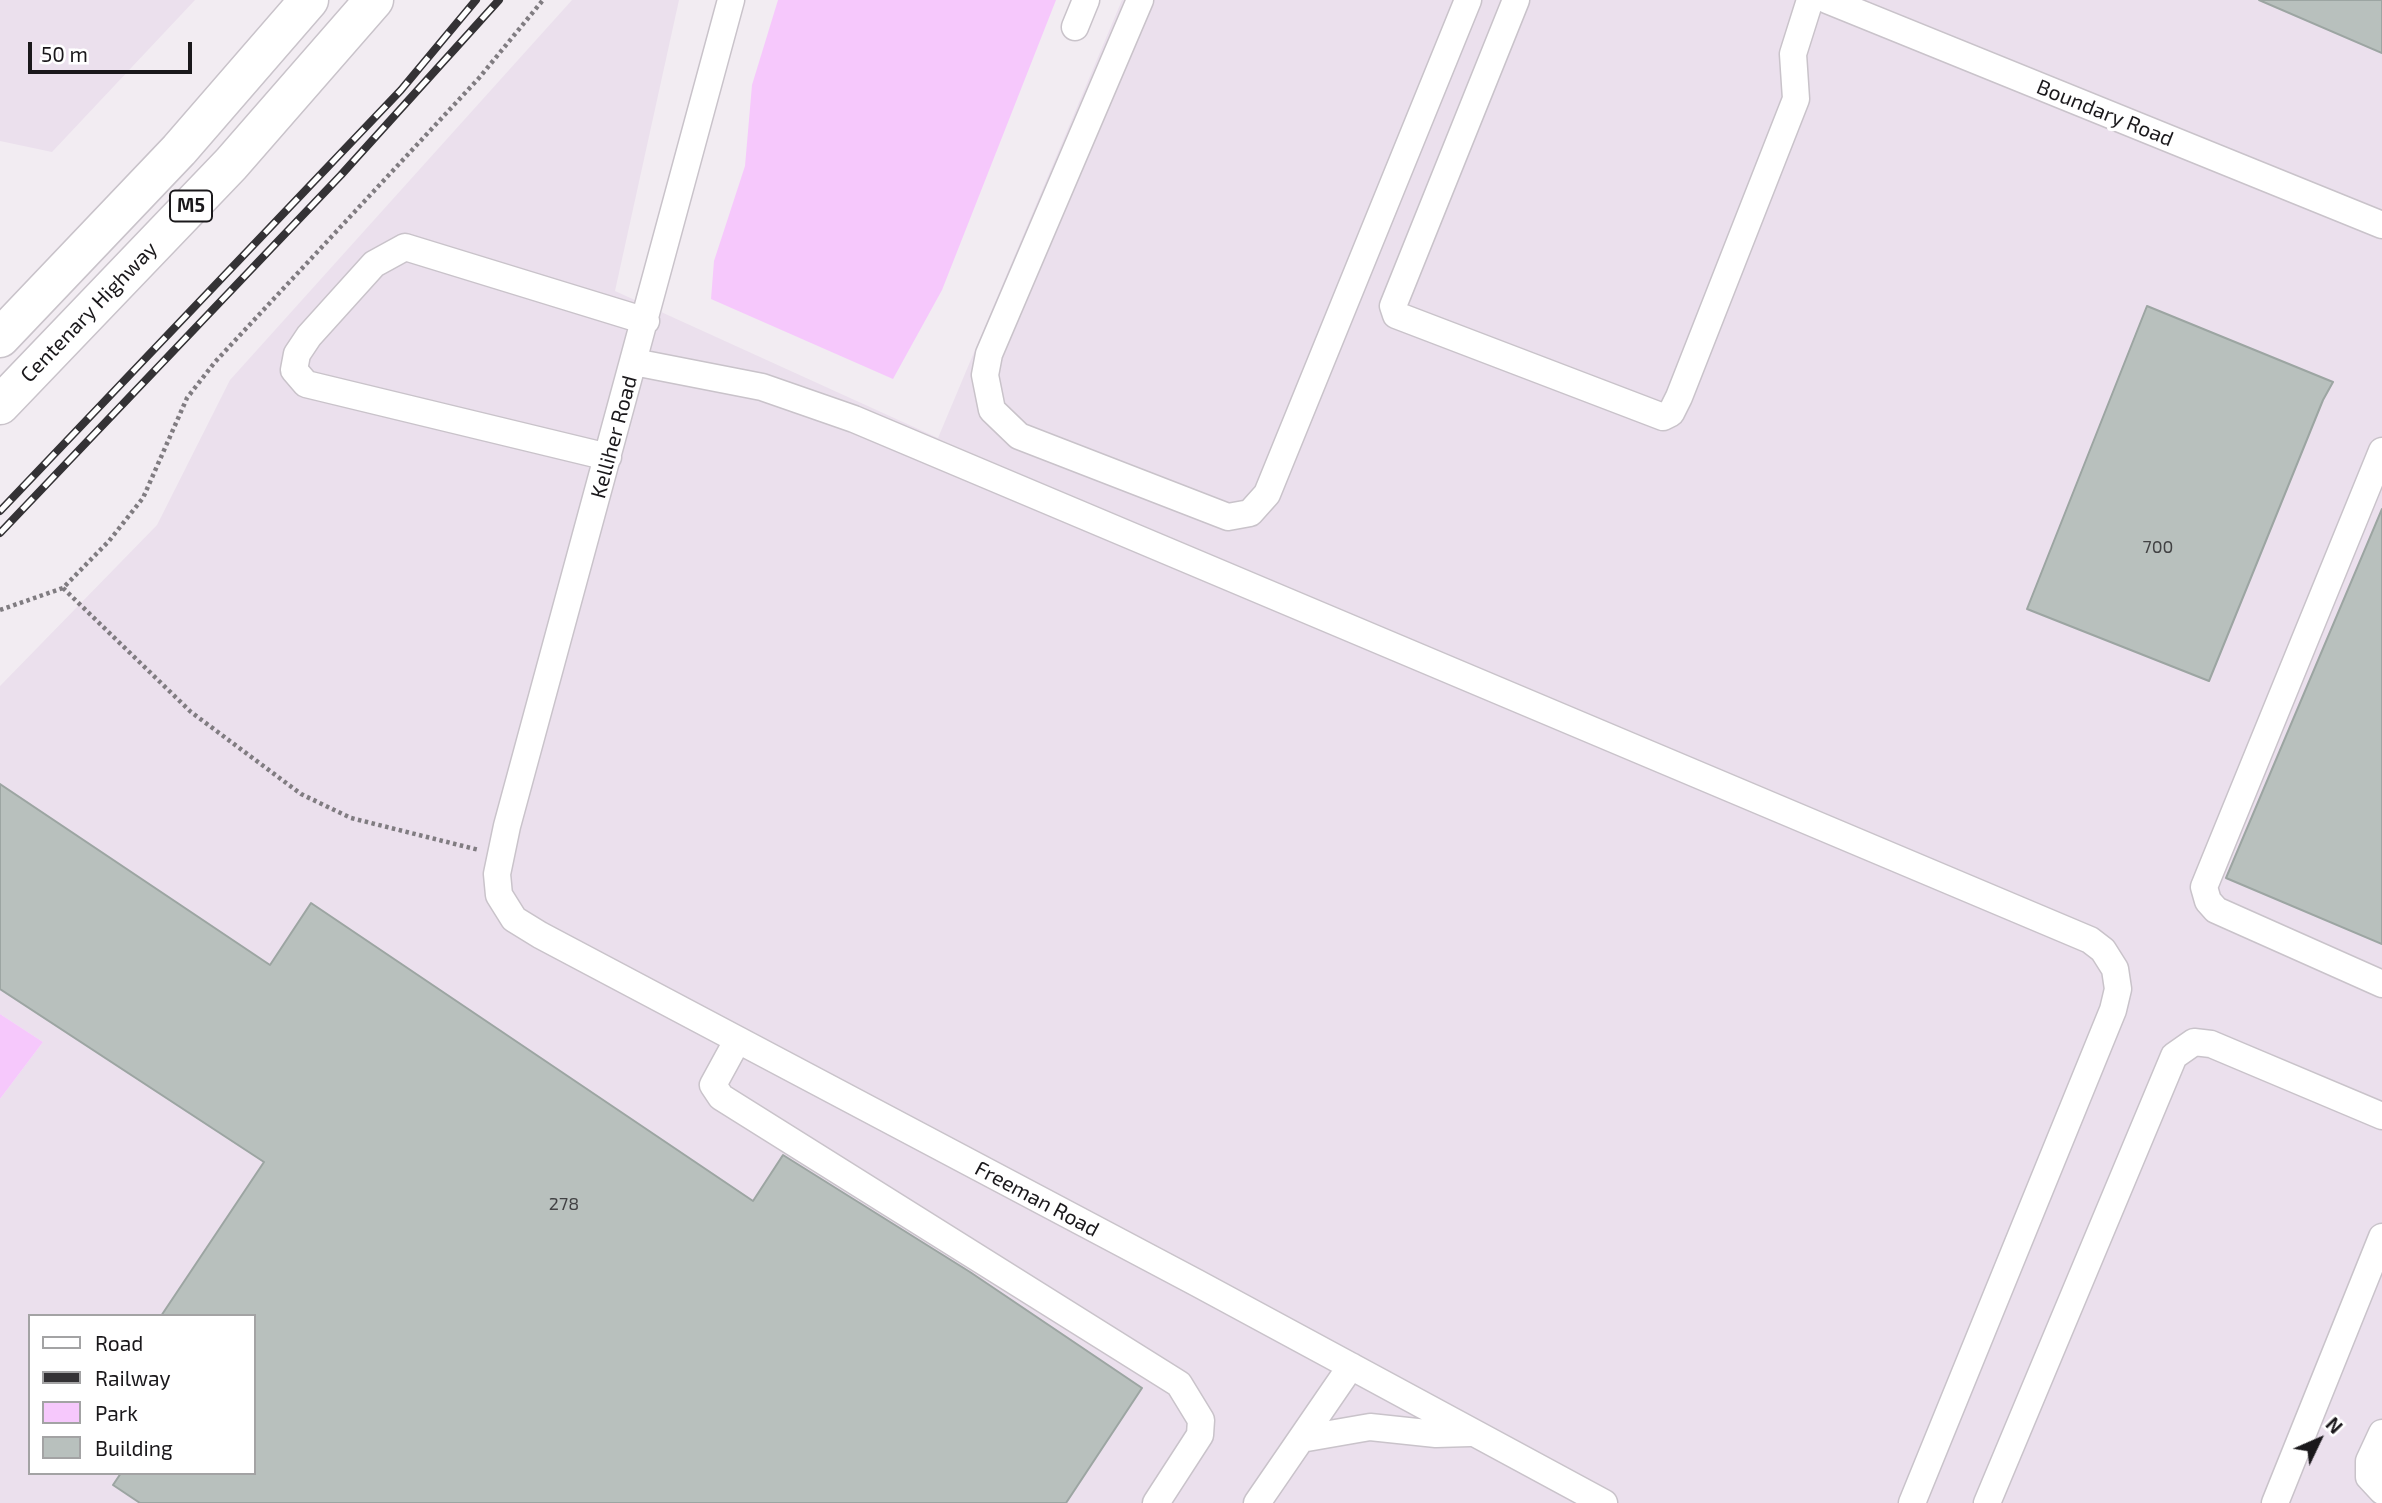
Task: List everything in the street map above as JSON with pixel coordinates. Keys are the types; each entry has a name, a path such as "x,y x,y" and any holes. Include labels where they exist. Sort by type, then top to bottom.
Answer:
{"highway":[{"name":"M5","path":"0,338 179,150 309,0"},
{"name":"Centenary Highway","path":"0,405 231,164 315,71 374,0"}],"street":[{"name":"Kelliher Road","path":"499,865 731,0"},
{"path":"1075,27 1086,0"},
{"path":"1140,0 989,354 985,375 992,410 1019,436 1228,517 1250,513 1267,494 1468,0"},
{"path":"1516,0 1393,306 1396,315 1663,417 1671,413 1679,397 1796,99 1793,54 1810,0"},
{"name":"Boundary Road","path":"1828,0 2382,225"},
{"path":"608,457 306,384 294,370 297,354 309,336 374,264 405,247 646,321"},
{"path":"634,362 762,387 854,419 2090,940 2103,950 2115,969 2118,989 2113,1010 1912,1503"},
{"path":"2382,451 2204,887 2208,901 2216,910 2382,984"},
{"name":"Freeman Road","path":"499,865 499,895 514,919 737,1041 1604,1503"},
{"path":"737,1041 713,1085 721,1097 1179,1384 1201,1420 1200,1436 1156,1503"},
{"path":"1987,1503 2174,1056 2194,1042 2211,1044 2382,1116"},
{"path":"2275,1503 2382,1237"},
{"path":"1257,1503 1351,1366"},
{"path":"1301,1439 1370,1427 1436,1434 1472,1433"},
{"path":"2382,1433 2370,1461 2369,1477 2382,1491"}],"path":[{"path":"0,610 63,588 109,541 143,498 187,398 215,362 479,78 543,0"},
{"path":"63,588 191,712 301,794 351,818 499,865"}],"shaded area":[{"path":"0,0 195,0 52,152 0,141"},
{"path":"572,0 679,0 615,291 938,438 1122,0 2382,0 2382,1503 0,1503 0,1099 43,1042 0,1014 0,686 157,525 230,380"}],"green space":[{"path":"778,0 1056,0 942,290 893,379 711,299 714,261 745,166 752,85"},
{"path":"0,1014 43,1042 0,1099"}],"building":[{"path":"2259,0 2382,0 2382,53"},
{"path":"2147,306 2333,382 2323,400 2209,681 2027,609"},
{"path":"2382,509 2382,944 2226,878"},
{"path":"0,784 270,965 311,903 753,1201 783,1155 970,1272 1142,1388 1066,1503 140,1503 113,1485 120,1475 256,1475 256,1314 162,1314 264,1162 0,989"}],"railway":[{"path":"0,511 401,90 476,0"},
{"path":"0,533 341,175 499,0"}]}
